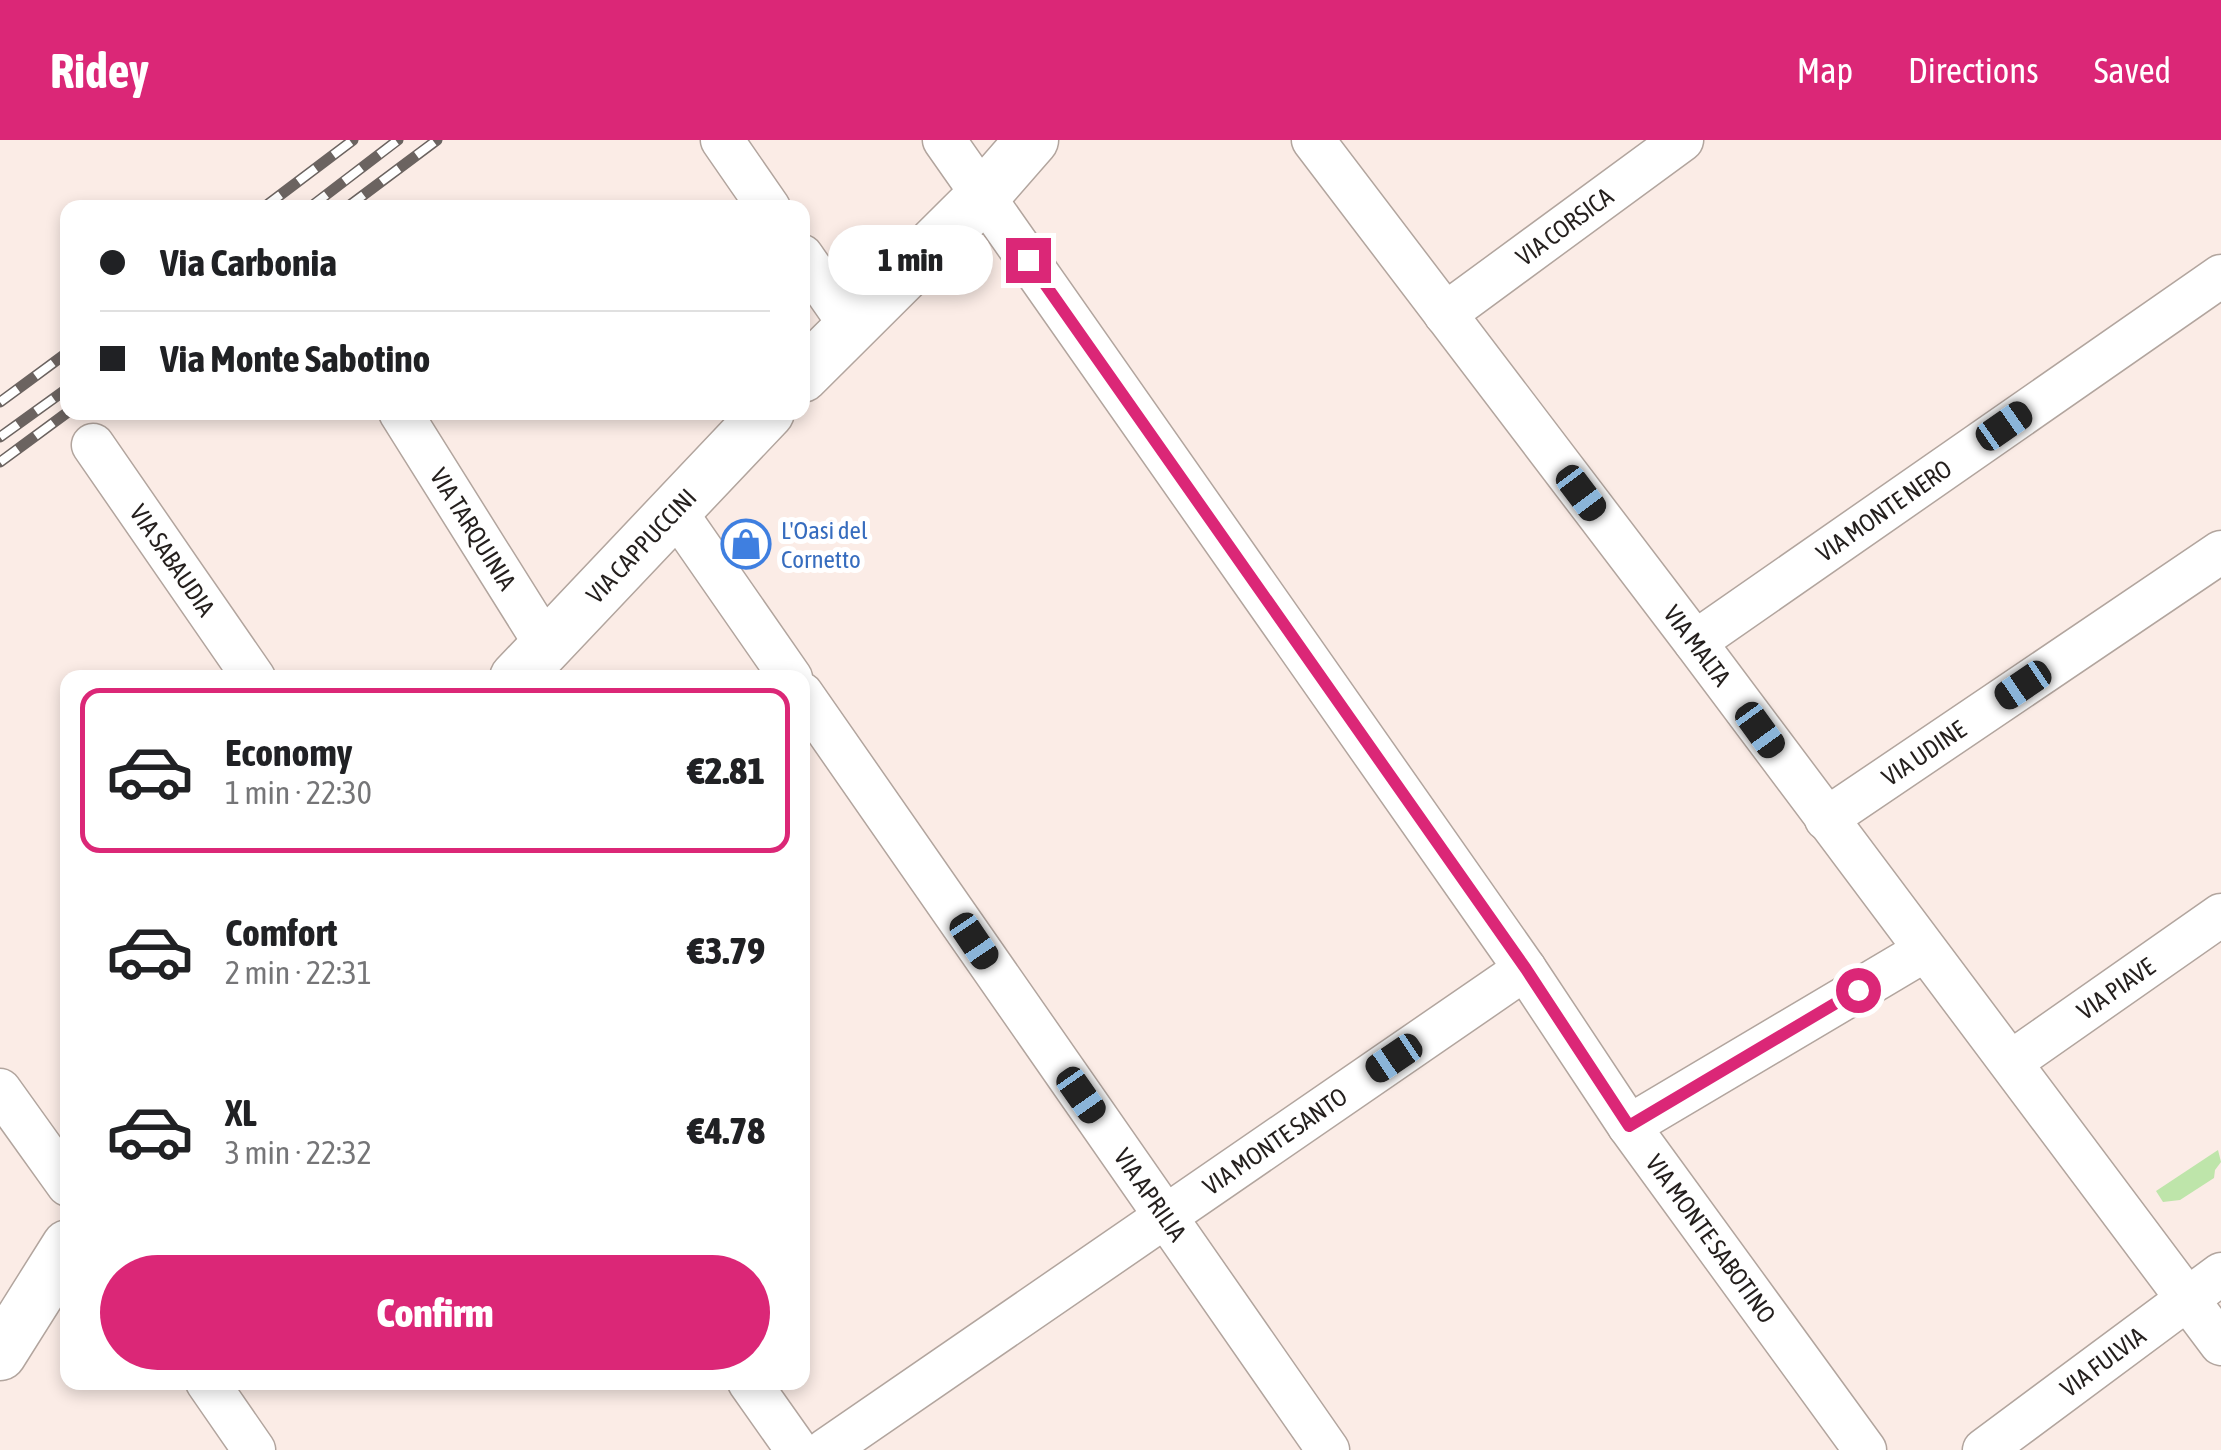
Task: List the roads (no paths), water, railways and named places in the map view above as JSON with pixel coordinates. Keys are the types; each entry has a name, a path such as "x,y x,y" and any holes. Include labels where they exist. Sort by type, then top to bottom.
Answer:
{"street":[{"path":"722,140 763,200"},
{"name":"VIA MONTE SABOTINO","path":"944,140 1526,969 1629,1126 1865,1450"},
{"path":"810,368 983,196 1032,140"},
{"name":"VIA MALTA","path":"1313,140 2221,1344"},
{"name":"VIA CORSICA","path":"1445,314 1682,140"},
{"path":"810,268 850,325"},
{"name":"VIA MONTE NERO","path":"1695,642 2221,276"},
{"name":"VIA TARQUINIA","path":"404,420 531,661"},
{"name":"VIA CAPPUCCINI","path":"531,661 760,420"},
{"name":"VIA SABAUDIA","path":"93,445 248,670"},
{"path":"675,511 785,670"},
{"name":"VIA UDINE","path":"1826,819 2221,552"},
{"name":"VIA APRILIA","path":"810,705 1328,1450"},
{"name":"VIA PIAVE","path":"2011,1062 2221,915"},
{"path":"1629,1126 1924,951"},
{"name":"VIA MONTE SANTO","path":"826,1450 1526,969"},
{"path":"0,1090 60,1173"},
{"path":"0,1354 60,1259"},
{"name":"VIA FULVIA","path":"1984,1450 2221,1274"},
{"path":"212,1390 254,1450"},
{"path":"756,1390 797,1450"}],"railway":[{"path":"274,200 353,140"},
{"path":"319,200 398,140"},
{"path":"357,200 437,140"},
{"path":"0,402 60,358"},
{"path":"0,437 60,394"},
{"path":"0,462 60,418"}],"place":[{"name":"L'Oasi del Cornetto","path":"746,544"}]}
